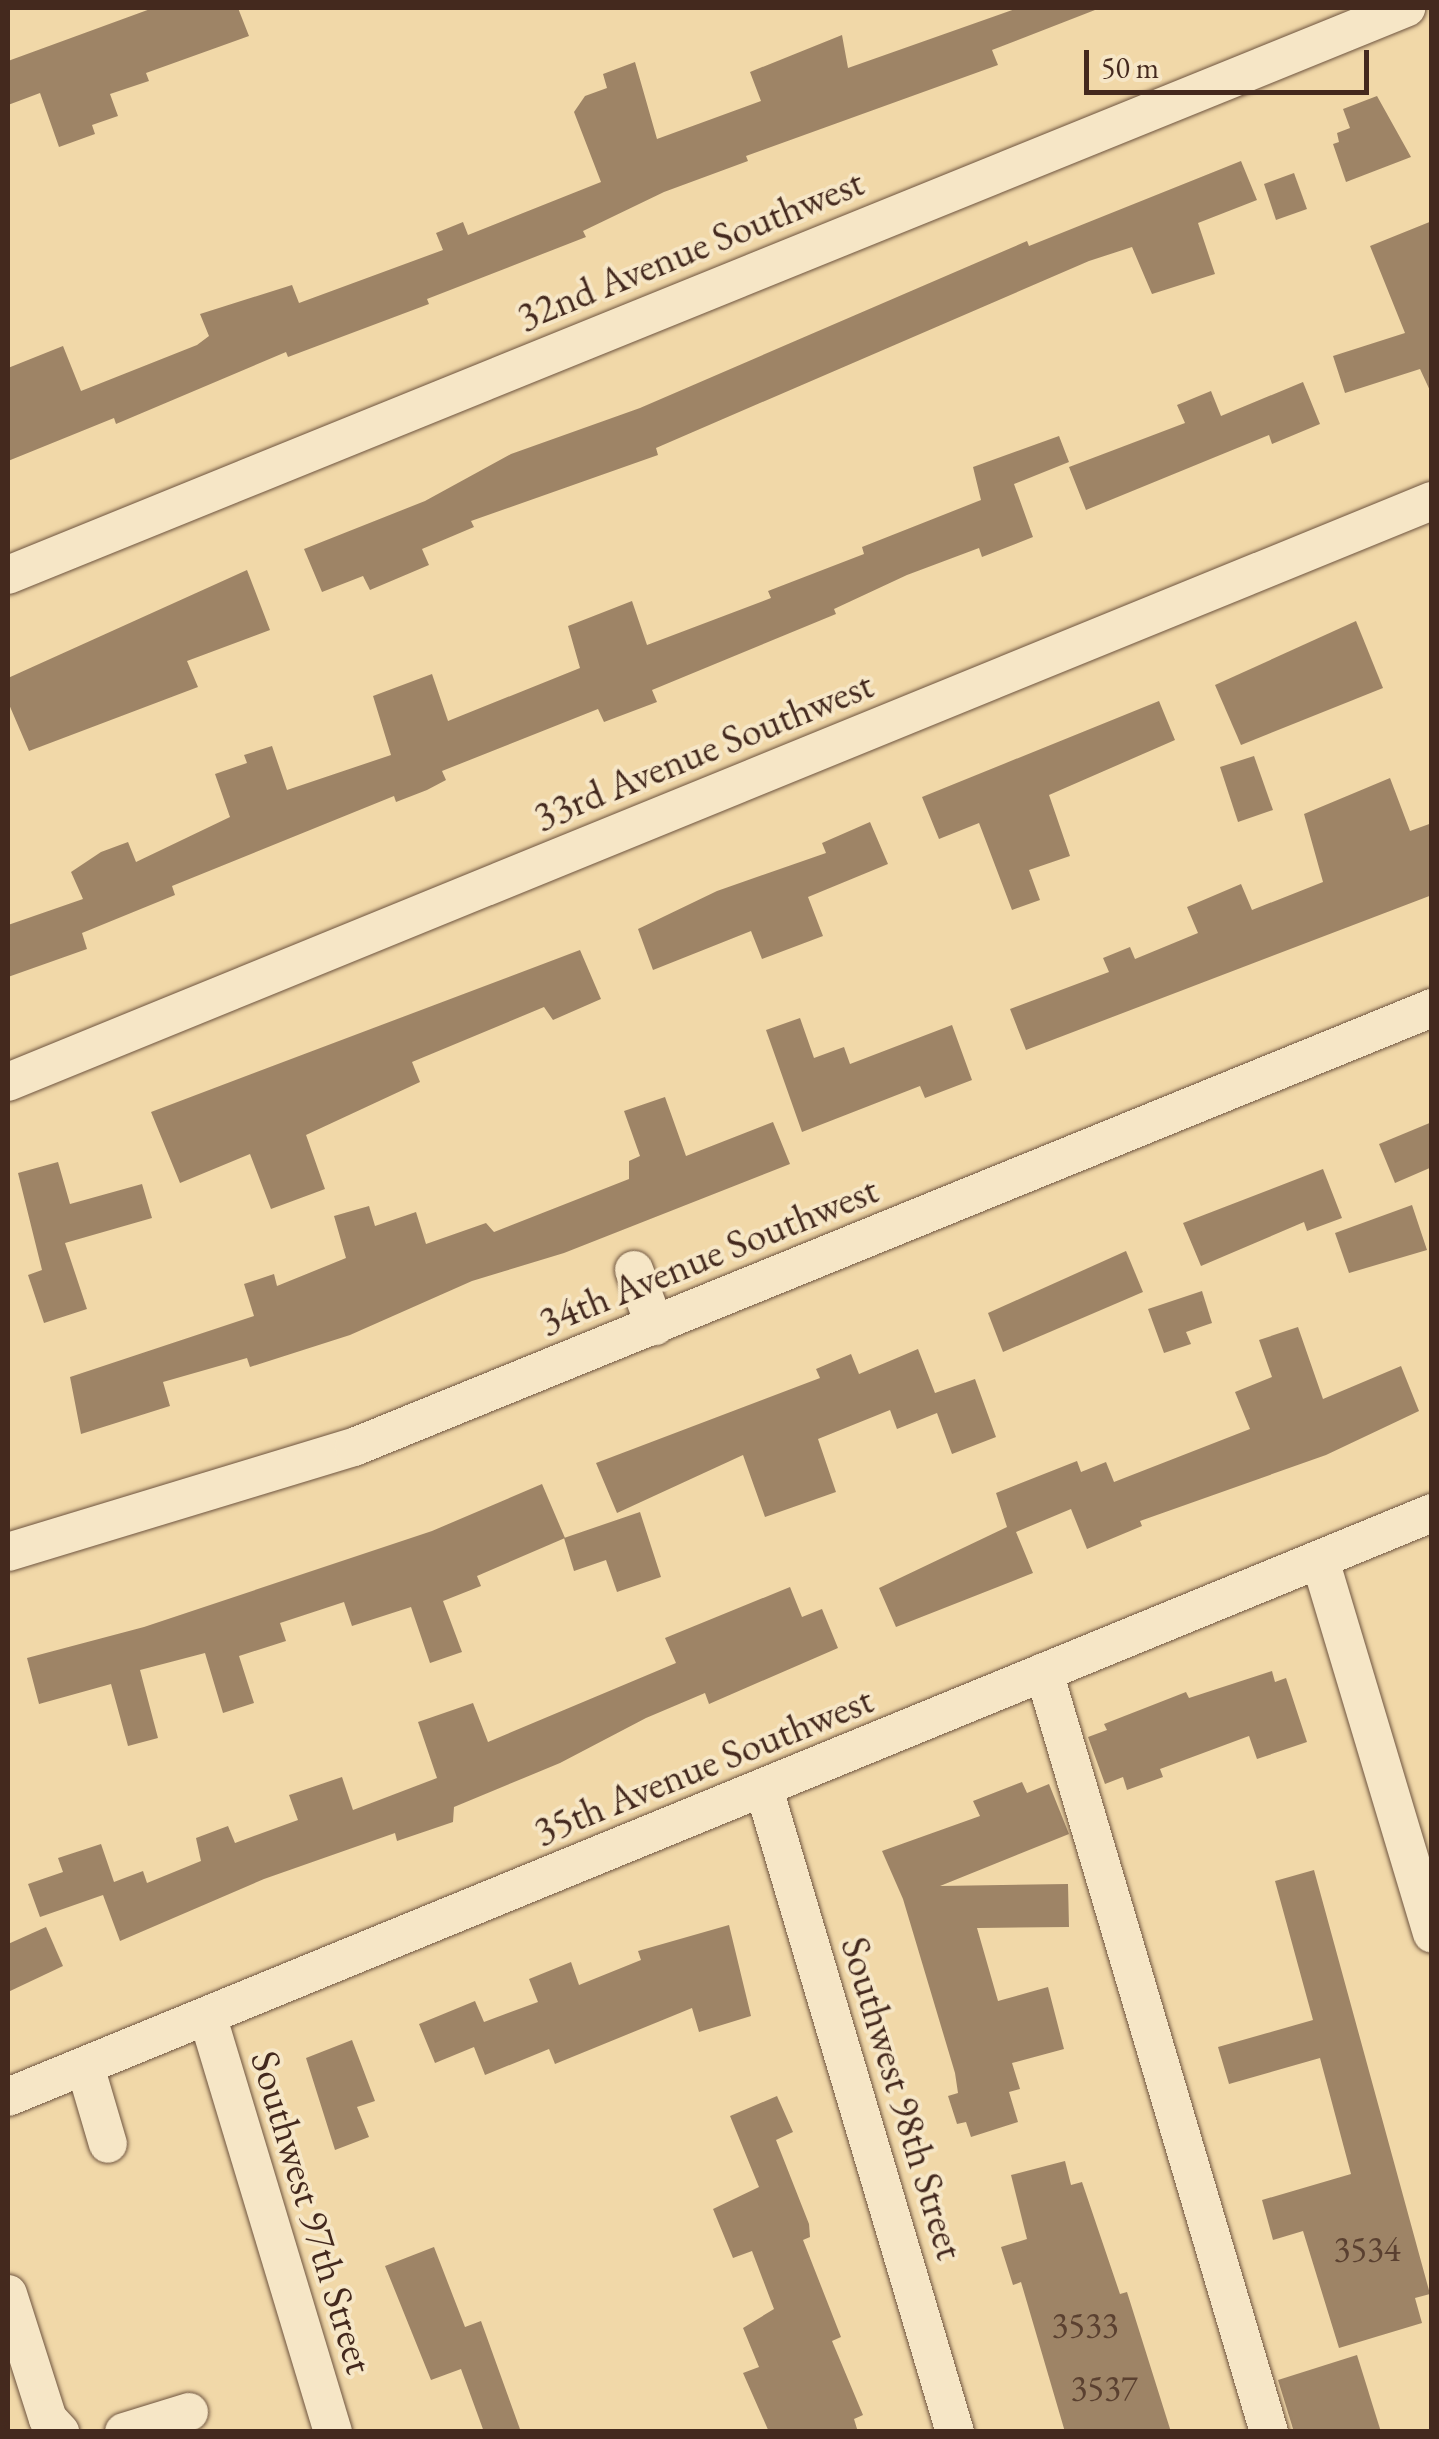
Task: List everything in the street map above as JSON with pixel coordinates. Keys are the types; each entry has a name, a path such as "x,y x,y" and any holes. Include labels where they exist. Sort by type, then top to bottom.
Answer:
{"street":[{"name":"32nd Avenue Southwest","path":"8,575 1406,8"},
{"name":"33rd Avenue Southwest","path":"8,1082 1432,501"},
{"name":"34th Avenue Southwest","path":"8,1552 354,1447 1432,1008"},
{"path":"634,1270 656,1326"},
{"name":"35th Avenue Southwest","path":"8,2096 208,2018 1432,1513"},
{"path":"1320,1560 1432,1934"},
{"path":"1044,1672 1269,2432"},
{"name":"Southwest 98th Street","path":"764,1790 956,2432"},
{"name":"Southwest 97th Street","path":"208,2018 333,2432"},
{"path":"84,2066 108,2144"},
{"path":"8,2294 48,2419 60,2432"},
{"path":"124,2432 189,2412"}],"building":[{"path":"153,8 238,8 249,36 146,73 149,81 110,94 118,116 92,125 95,134 59,147 40,93 8,105 8,61"},
{"path":"1018,8 1095,10 992,50 998,65 746,156 748,161 664,192 583,231 586,237 427,299 429,304 288,357 286,352 116,424 114,418 8,461 8,368 63,346 81,391 197,345 209,336 200,314 292,285 299,303 443,250 436,233 463,222 468,235 601,182 574,112 585,96 607,88 603,74 635,62 657,139 761,101 750,72 842,35 848,68"},
{"path":"1377,96 1411,157 1346,182 1333,144 1339,142 1337,133 1350,128 1343,109"},
{"path":"1241,161 1257,200 1198,223 1215,274 1152,294 1132,247 1089,261 656,448 658,455 471,521 474,527 422,549 429,565 370,590 363,576 322,592 304,549 425,501 511,454 640,408 1027,241 1029,246"},
{"path":"1294,173 1307,209 1276,220 1264,184"},
{"path":"1432,221 1432,395 1420,369 1345,393 1333,356 1405,333 1370,246"},
{"path":"1303,382 1320,424 1272,444 1269,435 1086,510 1069,467 1185,423 1177,405 1211,391 1221,416"},
{"path":"1059,436 1069,462 1014,484 1033,537 982,557 979,548 907,575 834,609 836,614 652,690 657,702 604,722 598,709 442,771 446,780 427,790 396,802 394,796 172,886 175,895 82,933 87,949 8,977 8,925 83,899 71,872 101,852 128,842 136,862 230,817 215,774 247,763 244,755 272,746 287,790 391,755 373,696 432,674 448,721 580,668 568,626 632,601 647,645 771,598 768,591 864,554 862,547 981,500 973,467"},
{"path":"247,570 270,630 187,661 198,687 29,751 8,702 8,678"},
{"path":"1356,621 1383,688 1241,745 1215,685"},
{"path":"1159,701 1175,740 1049,795 1070,856 1029,870 1040,900 1012,910 979,823 939,839 922,797"},
{"path":"1254,756 1273,810 1238,822 1220,767"},
{"path":"1390,778 1410,831 1432,823 1432,895 1026,1050 1010,1009 1109,972 1103,958 1130,947 1135,959 1198,933 1187,907 1241,884 1252,910 1323,882 1304,814"},
{"path":"870,822 888,864 808,897 823,936 762,959 751,931 653,970 638,929 717,891 826,853 822,843"},
{"path":"580,950 601,999 553,1020 544,1007 412,1062 420,1082 306,1135 325,1189 271,1209 250,1154 180,1183 151,1112"},
{"path":"800,1018 814,1058 844,1047 850,1064 952,1025 972,1080 925,1098 920,1086 802,1132 766,1030"},
{"path":"665,1097 686,1156 773,1122 790,1164 564,1253 472,1281 350,1335 250,1367 247,1358 163,1382 170,1406 81,1434 70,1377 254,1316 244,1284 274,1274 277,1286 346,1258 334,1216 369,1206 375,1226 416,1212 426,1244 486,1223 494,1232 629,1179 629,1161 640,1156 624,1111"},
{"path":"1432,1122 1432,1167 1395,1183 1379,1144"},
{"path":"58,1162 70,1204 142,1184 152,1218 65,1243 87,1309 44,1323 28,1275 42,1270 18,1173"},
{"path":"1323,1169 1342,1218 1307,1231 1304,1222 1201,1266 1183,1223"},
{"path":"1412,1205 1427,1250 1349,1273 1335,1233"},
{"path":"1126,1251 1143,1292 1003,1352 988,1313"},
{"path":"1202,1291 1212,1323 1186,1332 1191,1344 1164,1353 1148,1309"},
{"path":"1298,1327 1323,1399 1401,1366 1419,1411 1326,1455 1140,1521 1142,1526 1087,1549 1071,1509 1016,1532 1033,1573 896,1627 879,1588 1007,1527 996,1493 1077,1461 1081,1472 1106,1462 1114,1482 1250,1429 1235,1392 1272,1377 1259,1340"},
{"path":"918,1349 935,1393 975,1379 996,1437 952,1454 937,1413 897,1429 890,1410 818,1439 836,1492 765,1517 743,1455 617,1513 596,1463 820,1378 816,1369 851,1354 859,1374"},
{"path":"542,1484 565,1538 477,1576 481,1586 443,1601 462,1652 430,1663 411,1607 352,1626 344,1602 280,1623 286,1641 239,1656 254,1703 223,1713 205,1653 140,1670 158,1738 128,1746 111,1684 39,1704 27,1658 144,1627 432,1531"},
{"path":"640,1512 661,1577 617,1592 606,1560 574,1571 564,1538"},
{"path":"790,1587 802,1617 822,1609 838,1648 709,1704 705,1693 646,1718 560,1763 454,1807 453,1822 397,1841 395,1833 264,1879 120,1941 103,1895 40,1917 28,1884 63,1872 58,1858 101,1844 114,1882 143,1871 147,1883 201,1861 196,1838 228,1826 235,1843 298,1820 289,1795 342,1777 353,1810 437,1778 418,1722 473,1703 488,1742 676,1663 665,1638"},
{"path":"1272,1671 1275,1682 1286,1678 1307,1742 1257,1759 1249,1736 1160,1769 1163,1777 1127,1790 1123,1777 1105,1784 1088,1737 1107,1730 1104,1724 1186,1692 1189,1698"},
{"path":"1022,1782 1027,1793 1049,1784 1069,1834 940,1886 1068,1884 1069,1927 977,1928 998,2001 1048,1987 1064,2049 1012,2063 1020,2089 1009,2092 1018,2122 971,2137 966,2122 957,2124 948,2096 958,2093 955,2073 903,1899 882,1851 980,1816 973,1801"},
{"path":"1314,1870 1430,2294 1415,2298 1422,2323 1339,2348 1303,2231 1273,2240 1262,2200 1351,2174 1320,2058 1229,2084 1218,2047 1313,2020 1275,1881"},
{"path":"729,1925 751,2016 699,2032 692,2008 555,2064 549,2049 485,2075 474,2047 435,2063 419,2024 475,2001 484,2022 538,2002 529,1979 571,1962 579,1985 641,1960 638,1951"},
{"path":"46,1927 63,1966 8,1992 8,1944"},
{"path":"352,2040 375,2101 357,2107 369,2137 335,2150 306,2058"},
{"path":"777,2096 793,2132 776,2140 809,2224 810,2237 803,2240 841,2337 832,2341 863,2415 854,2419 858,2432 769,2432 743,2373 759,2367 743,2328 774,2309 752,2251 733,2258 713,2209 759,2187 730,2116"},
{"path":"1065,2161 1071,2185 1082,2182 1120,2294 1127,2292 1171,2432 1065,2432 1021,2282 1013,2285 1001,2247 1027,2239 1011,2175"},
{"path":"434,2247 465,2327 481,2321 521,2432 484,2432 461,2369 431,2380 385,2266"},
{"path":"1357,2355 1381,2432 1294,2432 1278,2380"}]}
